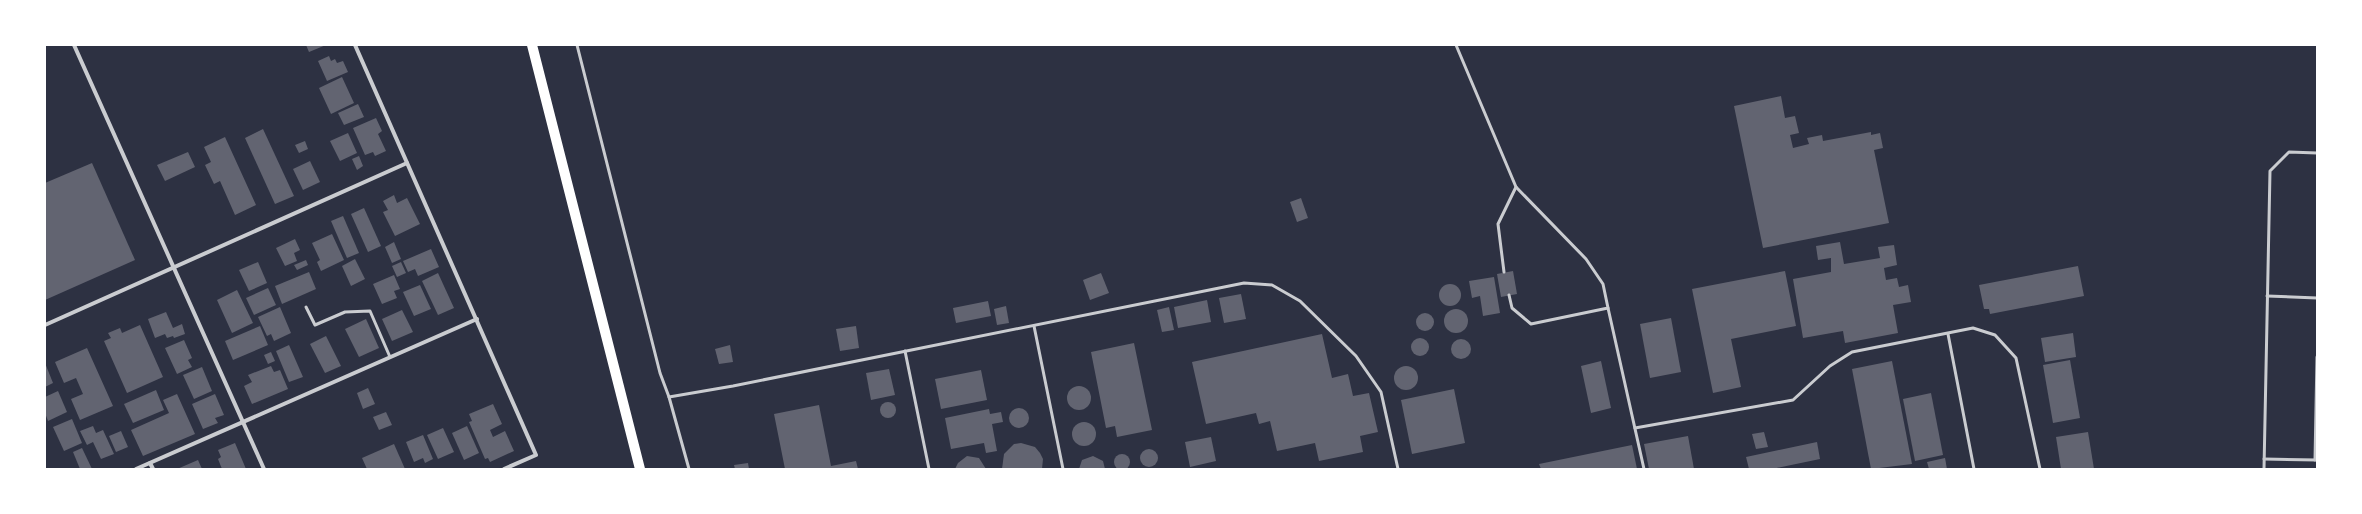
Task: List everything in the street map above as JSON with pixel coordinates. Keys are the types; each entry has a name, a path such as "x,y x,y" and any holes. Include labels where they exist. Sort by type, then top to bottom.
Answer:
{"main road":[{"path":"532,45 640,469"}],"street":[{"path":"74,45 264,469"},
{"path":"355,45 536,454 504,469"},
{"path":"45,325 174,269 407,163"},
{"path":"136,469 476,319"},
{"path":"150,463 152,469"}],"lane":[{"path":"577,45 660,373 669,396 689,469"},
{"path":"1456,45 1516,187 1586,259 1603,284 1644,469"},
{"path":"2264,469 2270,172 2290,152 2317,153"},
{"path":"1504,272 1498,224 1516,187"},
{"path":"669,396 733,386 1244,283 1272,286 1300,301 1356,356 1381,392 1398,469"},
{"path":"1509,295 1512,308 1531,324 1608,308"},
{"path":"2267,296 2317,298"},
{"path":"306,307 315,325 345,312 370,311 390,357"},
{"path":"1034,326 1063,469"},
{"path":"1635,428 1793,400 1830,366 1852,352 1973,328 1995,335 2016,358 2040,469"},
{"path":"1948,334 1974,469"},
{"path":"905,351 929,469"},
{"path":"2264,459 2316,460 2317,358"}],"building":[{"path":"306,45 326,45 309,52"},
{"path":"329,56 331,61 335,59 337,63 343,61 348,72 327,81 318,61"},
{"path":"342,77 354,103 331,114 319,88"},
{"path":"1781,96 1785,118 1795,116 1799,133 1790,135 1793,148 1809,144 1807,138 1822,135 1823,141 1871,132 1871,135 1880,133 1883,148 1874,150 1889,223 1763,248 1734,106"},
{"path":"358,104 364,117 344,125 338,113"},
{"path":"376,118 382,131 378,134 386,151 375,156 373,152 365,155 353,128"},
{"path":"263,129 294,196 275,204 245,138"},
{"path":"348,133 357,153 340,161 330,141"},
{"path":"225,137 256,205 235,215 220,181 214,184 205,165 211,162 204,147"},
{"path":"305,141 308,149 299,153 295,145"},
{"path":"188,152 195,167 165,181 157,165"},
{"path":"359,156 363,166 357,170 352,159"},
{"path":"310,161 320,182 303,190 293,169"},
{"path":"92,163 135,260 45,300 45,183"},
{"path":"394,195 397,203 407,198 420,224 395,236 383,212 388,210 383,201"},
{"path":"1301,198 1308,218 1297,222 1290,202"},
{"path":"364,208 381,246 368,252 351,214"},
{"path":"343,216 359,253 347,258 331,221"},
{"path":"332,234 344,260 321,271 317,262 320,260 312,243"},
{"path":"295,239 300,250 294,253 297,261 285,266 276,248"},
{"path":"394,242 401,259 392,263 385,247"},
{"path":"1840,242 1844,264 1880,258 1878,247 1894,245 1897,265 1884,268 1886,280 1897,278 1899,287 1908,285 1911,302 1893,305 1898,333 1845,343 1843,331 1803,338 1793,279 1831,272 1831,258 1818,260 1816,246"},
{"path":"431,249 439,267 418,276 415,269 408,272 403,261"},
{"path":"355,259 365,279 351,286 342,266"},
{"path":"306,260 308,265 297,270 294,265"},
{"path":"258,262 267,283 249,291 239,270"},
{"path":"401,262 406,273 397,277 392,266"},
{"path":"2078,266 2084,296 1990,314 1989,309 1984,309 1979,285"},
{"path":"1513,271 1517,294 1501,297 1497,274"},
{"path":"1785,271 1796,326 1731,339 1741,387 1713,393 1692,289"},
{"path":"309,272 316,289 282,304 275,286"},
{"path":"438,273 454,308 438,315 422,281"},
{"path":"1101,273 1109,293 1090,300 1083,280"},
{"path":"394,275 400,289 394,291 397,298 382,304 373,284"},
{"path":"1494,277 1500,313 1483,316 1480,296 1472,298 1469,281"},
{"path":"1450,284 1458,287 1461,295 1458,303 1450,306 1442,303 1439,295 1442,287"},
{"path":"420,285 431,309 414,316 403,292"},
{"path":"268,288 276,305 254,315 246,298"},
{"path":"237,290 253,323 232,333 217,300"},
{"path":"1241,294 1246,319 1224,323 1219,298"},
{"path":"1207,300 1211,322 1178,328 1174,307"},
{"path":"988,301 991,316 956,323 953,308"},
{"path":"1006,306 1009,323 997,325 994,309"},
{"path":"280,307 291,333 274,341 271,334 267,336 258,317"},
{"path":"1169,307 1174,330 1162,332 1157,310"},
{"path":"1456,309 1464,313 1468,321 1464,329 1456,333 1448,329 1444,321 1448,313"},
{"path":"402,310 413,332 392,341 382,319"},
{"path":"166,312 173,328 182,324 185,334 174,338 173,336 167,338 165,334 155,338 148,319"},
{"path":"1425,313 1431,316 1434,322 1431,328 1425,331 1419,328 1416,322 1419,316"},
{"path":"1671,318 1681,372 1650,378 1640,324"},
{"path":"366,319 379,348 359,357 345,329"},
{"path":"140,325 163,377 127,393 104,341 111,338 108,333 120,328 122,333"},
{"path":"260,326 268,345 233,360 225,341"},
{"path":"856,326 859,348 840,351 836,329"},
{"path":"2073,333 2076,357 2045,362 2041,338"},
{"path":"1322,334 1332,378 1348,374 1353,396 1369,393 1378,432 1360,436 1363,452 1319,461 1315,443 1277,451 1270,421 1259,424 1256,413 1206,424 1192,362"},
{"path":"326,336 341,366 325,373 310,344"},
{"path":"1416,338 1424,338 1429,343 1427,354 1424,356 1416,356 1411,351 1411,343"},
{"path":"1457,339 1465,339 1471,345 1471,353 1465,359 1457,359 1451,353 1451,345"},
{"path":"184,340 192,358 188,360 192,367 177,374 165,348"},
{"path":"1134,343 1152,430 1117,437 1115,426 1106,428 1091,352"},
{"path":"289,345 303,377 289,382 276,351"},
{"path":"730,345 733,362 719,364 715,349"},
{"path":"87,348 113,406 80,420 71,399 83,394 76,378 64,383 55,362"},
{"path":"271,352 275,361 268,364 264,355"},
{"path":"2070,360 2080,418 2053,423 2043,365"},
{"path":"1601,361 1611,408 1591,413 1581,366"},
{"path":"1892,361 1912,464 1871,469 1852,369"},
{"path":"45,363 53,383 45,387"},
{"path":"271,366 274,372 280,370 288,389 252,404 244,386 252,382 248,375"},
{"path":"1406,366 1414,370 1418,378 1414,386 1406,390 1398,386 1394,378 1398,370"},
{"path":"202,367 212,391 194,399 183,375"},
{"path":"889,369 895,395 871,400 866,373"},
{"path":"981,370 987,400 941,409 935,379"},
{"path":"1079,386 1088,389 1091,398 1088,407 1079,410 1070,407 1067,398 1070,389"},
{"path":"368,388 375,404 363,409 357,393"},
{"path":"1454,389 1465,443 1412,454 1401,400"},
{"path":"156,390 164,410 133,423 124,404"},
{"path":"58,391 67,412 48,421 45,413 45,397"},
{"path":"1931,393 1943,455 1915,461 1903,399"},
{"path":"177,394 195,434 143,456 131,430 169,413 163,400"},
{"path":"215,394 224,415 215,418 218,423 203,429 192,404"},
{"path":"888,402 895,407 896,410 891,417 888,418 881,413 880,410 885,403"},
{"path":"493,404 502,424 490,430 493,437 505,431 514,451 490,462 488,458 485,459 469,422 472,421 469,414"},
{"path":"819,405 831,466 856,461 858,469 785,469 774,414"},
{"path":"1015,408 1023,408 1029,414 1029,422 1023,428 1015,428 1009,422 1009,414"},
{"path":"989,409 990,414 1001,412 1003,422 992,424 997,451 986,453 984,443 951,449 945,418"},
{"path":"386,412 392,425 379,430 373,417"},
{"path":"72,419 82,443 64,451 53,427"},
{"path":"1084,422 1089,423 1095,429 1095,439 1089,445 1084,446 1079,445 1073,439 1072,434 1073,429 1079,423"},
{"path":"93,426 96,433 103,430 114,454 101,459 93,442 87,445 80,431"},
{"path":"467,426 479,453 464,460 452,433"},
{"path":"443,428 454,452 438,459 427,435"},
{"path":"121,431 128,447 116,452 109,436"},
{"path":"1764,432 1768,447 1756,449 1752,434"},
{"path":"2088,432 2094,469 2061,469 2056,437"},
{"path":"423,435 433,459 425,463 423,458 414,462 406,442"},
{"path":"1688,436 1694,469 1649,469 1644,444"},
{"path":"1211,437 1216,461 1190,467 1185,442"},
{"path":"1817,442 1820,459 1772,469 1749,469 1746,457"},
{"path":"235,443 246,469 222,469 218,459 221,457 218,450"},
{"path":"1021,443 1035,447 1040,453 1043,459 1042,469 1002,469 1004,454 1014,444"},
{"path":"394,444 405,469 367,469 362,458"},
{"path":"1632,445 1637,469 1541,469 1539,464"},
{"path":"82,448 92,469 80,469 73,452"},
{"path":"1145,449 1153,449 1158,454 1156,465 1153,467 1145,467 1140,462 1140,454"},
{"path":"1119,454 1125,454 1130,459 1128,468 1125,470 1119,470 1114,465 1114,459"},
{"path":"967,456 979,458 986,469 955,469 958,463"},
{"path":"1093,456 1103,461 1105,469 1079,469 1082,460"},
{"path":"1945,458 1947,469 1929,469 1927,462"},
{"path":"198,460 202,469 177,469"},
{"path":"748,463 749,469 735,469 734,465"}]}
